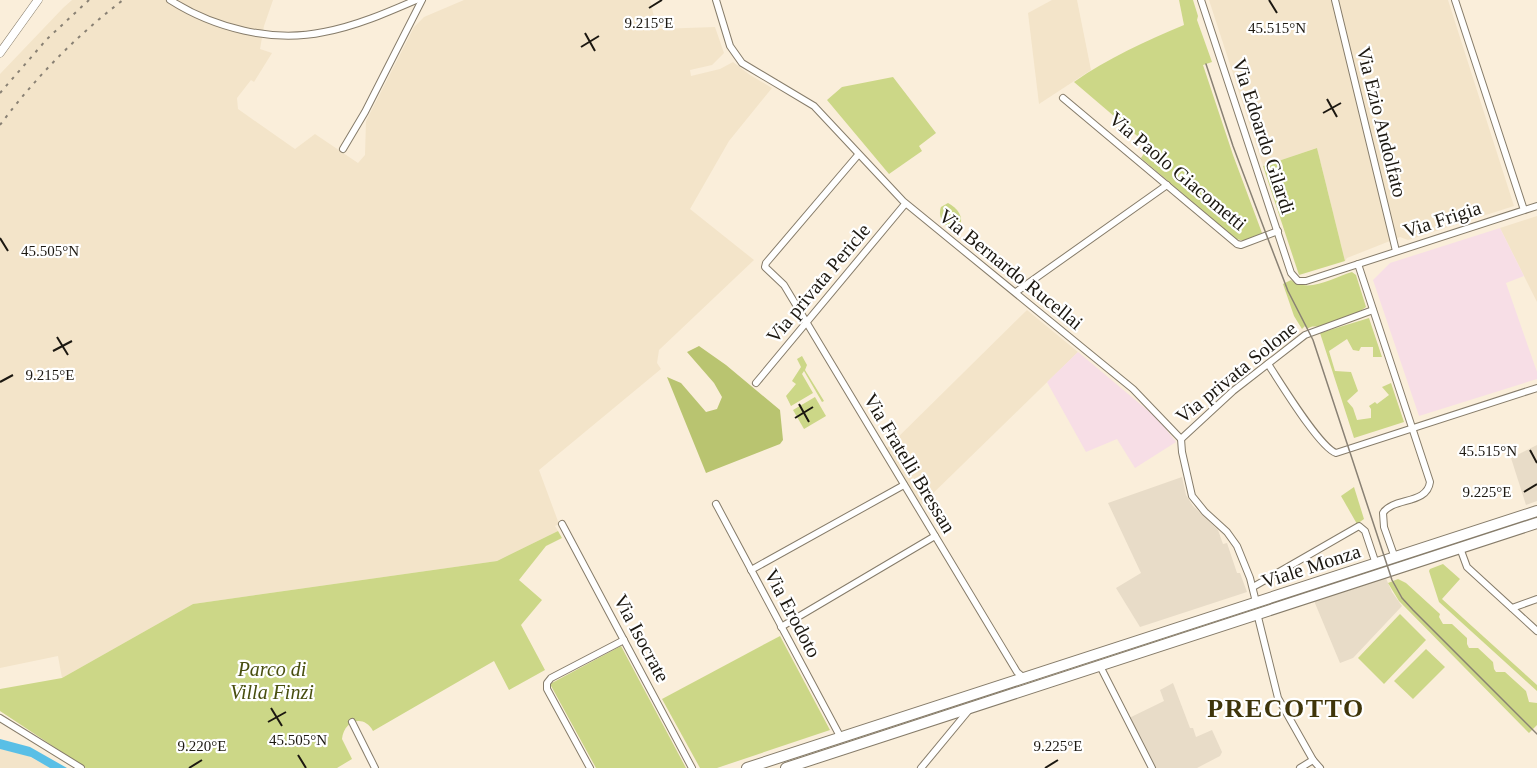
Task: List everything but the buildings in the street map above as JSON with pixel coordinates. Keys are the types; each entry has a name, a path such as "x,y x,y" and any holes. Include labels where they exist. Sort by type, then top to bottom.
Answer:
{"main road":[{"name":"Viale Monza","path":"747,768 1096,655 1257,608 1397,563 1537,511"},
{"name":"Viale Monza","path":"786,768 1100,666 1376,564 1397,563 1460,548 1537,523"},
{"path":"1096,655 1100,666"},
{"path":"841,738 848,748"}],"street":[{"path":"0,52 38,0"},
{"path":"170,0 209,20 232,27 278,35 323,33 360,23 416,0"},
{"path":"343,149 365,112 422,0"},
{"name":"Via Bernardo Rucellai","path":"716,0 724,31 735,55 754,71 814,106 906,204 1133,389 1181,439"},
{"name":"Via Edoardo Gilardi","path":"1201,0 1291,273 1298,281"},
{"name":"Via Ezio Andolfato","path":"1335,0 1396,251"},
{"path":"1455,0 1524,210"},
{"name":"Via Paolo Giacometti","path":"1063,98 1237,244 1244,244 1278,231"},
{"name":"Via Fratelli Bressan","path":"858,155 765,267 784,285 1017,672 1024,678"},
{"path":"1016,292 1167,185"},
{"name":"Via privata Pericle","path":"756,382 906,204"},
{"name":"Via Frigia","path":"1298,281 1306,281 1537,206"},
{"path":"1358,264 1430,482 1429,488 1424,493 1389,506 1383,513 1384,527 1397,563"},
{"name":"Via privata Solone","path":"1181,439 1233,391 1311,331 1373,310"},
{"path":"1268,364 1326,448 1336,453 1537,388"},
{"path":"1181,439 1188,485 1192,496 1233,539 1242,557 1253,587 1280,701 1313,760 1320,768"},
{"path":"751,570 904,485"},
{"name":"Via Erodoto","path":"716,504 841,738"},
{"name":"Via Isocrate","path":"562,524 692,768"},
{"path":"1253,587 1359,526 1365,531 1376,564"},
{"path":"781,627 935,536"},
{"path":"1460,548 1467,567 1537,631"},
{"path":"1512,608 1537,599"},
{"path":"590,768 547,688 547,683 551,678 624,640"},
{"path":"1100,666 1152,768"},
{"path":"921,768 969,710"},
{"path":"0,718 81,768"},
{"path":"352,722 375,768"},
{"path":"1300,768 1313,760"}],"shaded area":[{"path":"72,0 273,0 264,26 260,49 272,53 254,82 251,80 237,98 238,109 295,149 315,134 358,163 365,155 366,121 414,27 424,17 464,0 650,0 657,29 715,27 724,53 712,65 690,70 691,76 720,69 733,62 772,88 729,141 690,209 754,260 659,350 657,363 661,369 539,470 559,524 555,526 558,531 497,561 193,604 62,678 58,656 0,668 0,74"},
{"path":"1052,0 1077,0 1091,70 1039,104 1028,13"},
{"path":"1209,0 1448,0 1514,206 1408,240 1400,237 1347,258 1345,261 1317,148 1263,166"},
{"path":"1537,216 1537,302 1500,228"},
{"path":"1500,228 1524,276 1506,283 1537,372 1537,379 1419,416 1373,280 1390,263"},
{"path":"1027,310 1078,352 921,505 886,449"},
{"path":"1078,352 1158,419 1176,442 1135,468 1117,439 1086,452 1047,382"},
{"path":"1537,445 1537,501 1526,505 1511,458"},
{"path":"1182,477 1186,495 1193,506 1218,530 1223,544 1227,543 1237,573 1240,573 1247,592 1140,627 1116,588 1141,573 1108,503"},
{"path":"1384,574 1392,592 1402,606 1353,658 1340,663 1312,596"},
{"path":"1173,683 1190,728 1193,728 1196,737 1212,730 1222,752 1220,756 1197,768 1152,768 1127,719 1164,701 1160,690"},
{"path":"0,749 26,755 51,768 0,768"}],"green space":[{"path":"1179,0 1193,0 1197,20 1212,62 1203,65 1262,233 1245,241 1236,239 1141,158 1149,146 1074,82 1141,44 1184,25"},
{"path":"893,77 936,133 919,146 922,151 889,174 827,100 842,87"},
{"path":"1317,148 1345,261 1299,275 1263,166"},
{"path":"948,203 957,210 960,216 960,226 956,230 948,227 941,219 941,207"},
{"path":"1352,272 1356,275 1366,307 1338,323 1307,329 1305,326 1302,329 1294,316 1283,284 1291,280 1298,284 1313,285"},
{"path":"1369,318 1382,357 1373,357 1373,347 1361,347 1359,351 1353,350 1347,339 1329,351 1335,371 1351,372 1358,391 1347,401 1353,408 1357,420 1371,418 1369,406 1375,402 1377,404 1389,395 1382,387 1391,383 1404,422 1354,438 1320,333"},
{"path":"699,346 726,365 780,410 783,440 780,444 706,473 667,377 681,383 706,412 717,409 722,397 714,383 687,352"},
{"path":"802,356 807,365 805,370 824,401 822,402 804,371 802,374 813,393 791,406 786,396 796,384 792,381 801,367 797,359"},
{"path":"815,397 826,416 804,429 793,410"},
{"path":"1354,487 1364,519 1357,524 1341,496"},
{"name":"Parco di Villa Finzi","path":"558,531 562,538 546,546 519,580 542,600 521,625 545,670 509,690 494,661 373,731 365,722 355,721 346,727 342,739 352,759 337,768 86,768 0,711 0,689 62,678 193,604 497,561"},
{"path":"1443,564 1460,579 1442,599 1537,685 1537,691 1439,602 1429,571"},
{"path":"1398,579 1406,583 1440,614 1439,617 1443,624 1452,624 1467,638 1469,648 1478,648 1493,662 1496,672 1505,672 1526,691 1529,702 1537,703 1537,725 1529,733 1399,601 1388,583"},
{"path":"1400,614 1426,640 1384,684 1358,658"},
{"path":"780,636 830,730 717,768 700,768 662,699"},
{"path":"621,646 686,768 596,768 550,684"},
{"path":"1426,649 1445,667 1413,699 1394,681"}],"water":[{"path":"0,739 30,747 67,768 50,768 31,757 0,749"}],"tram line":[{"path":"1206,64 1233,146 1288,291 1313,340 1392,580 1402,598 1413,610 1537,734"}],"railway":[{"path":"0,93 47,39 89,0"},
{"path":"0,125 57,58 123,0"}],"district":[{"name":"PRECOTTO","path":"1286,708"}]}
